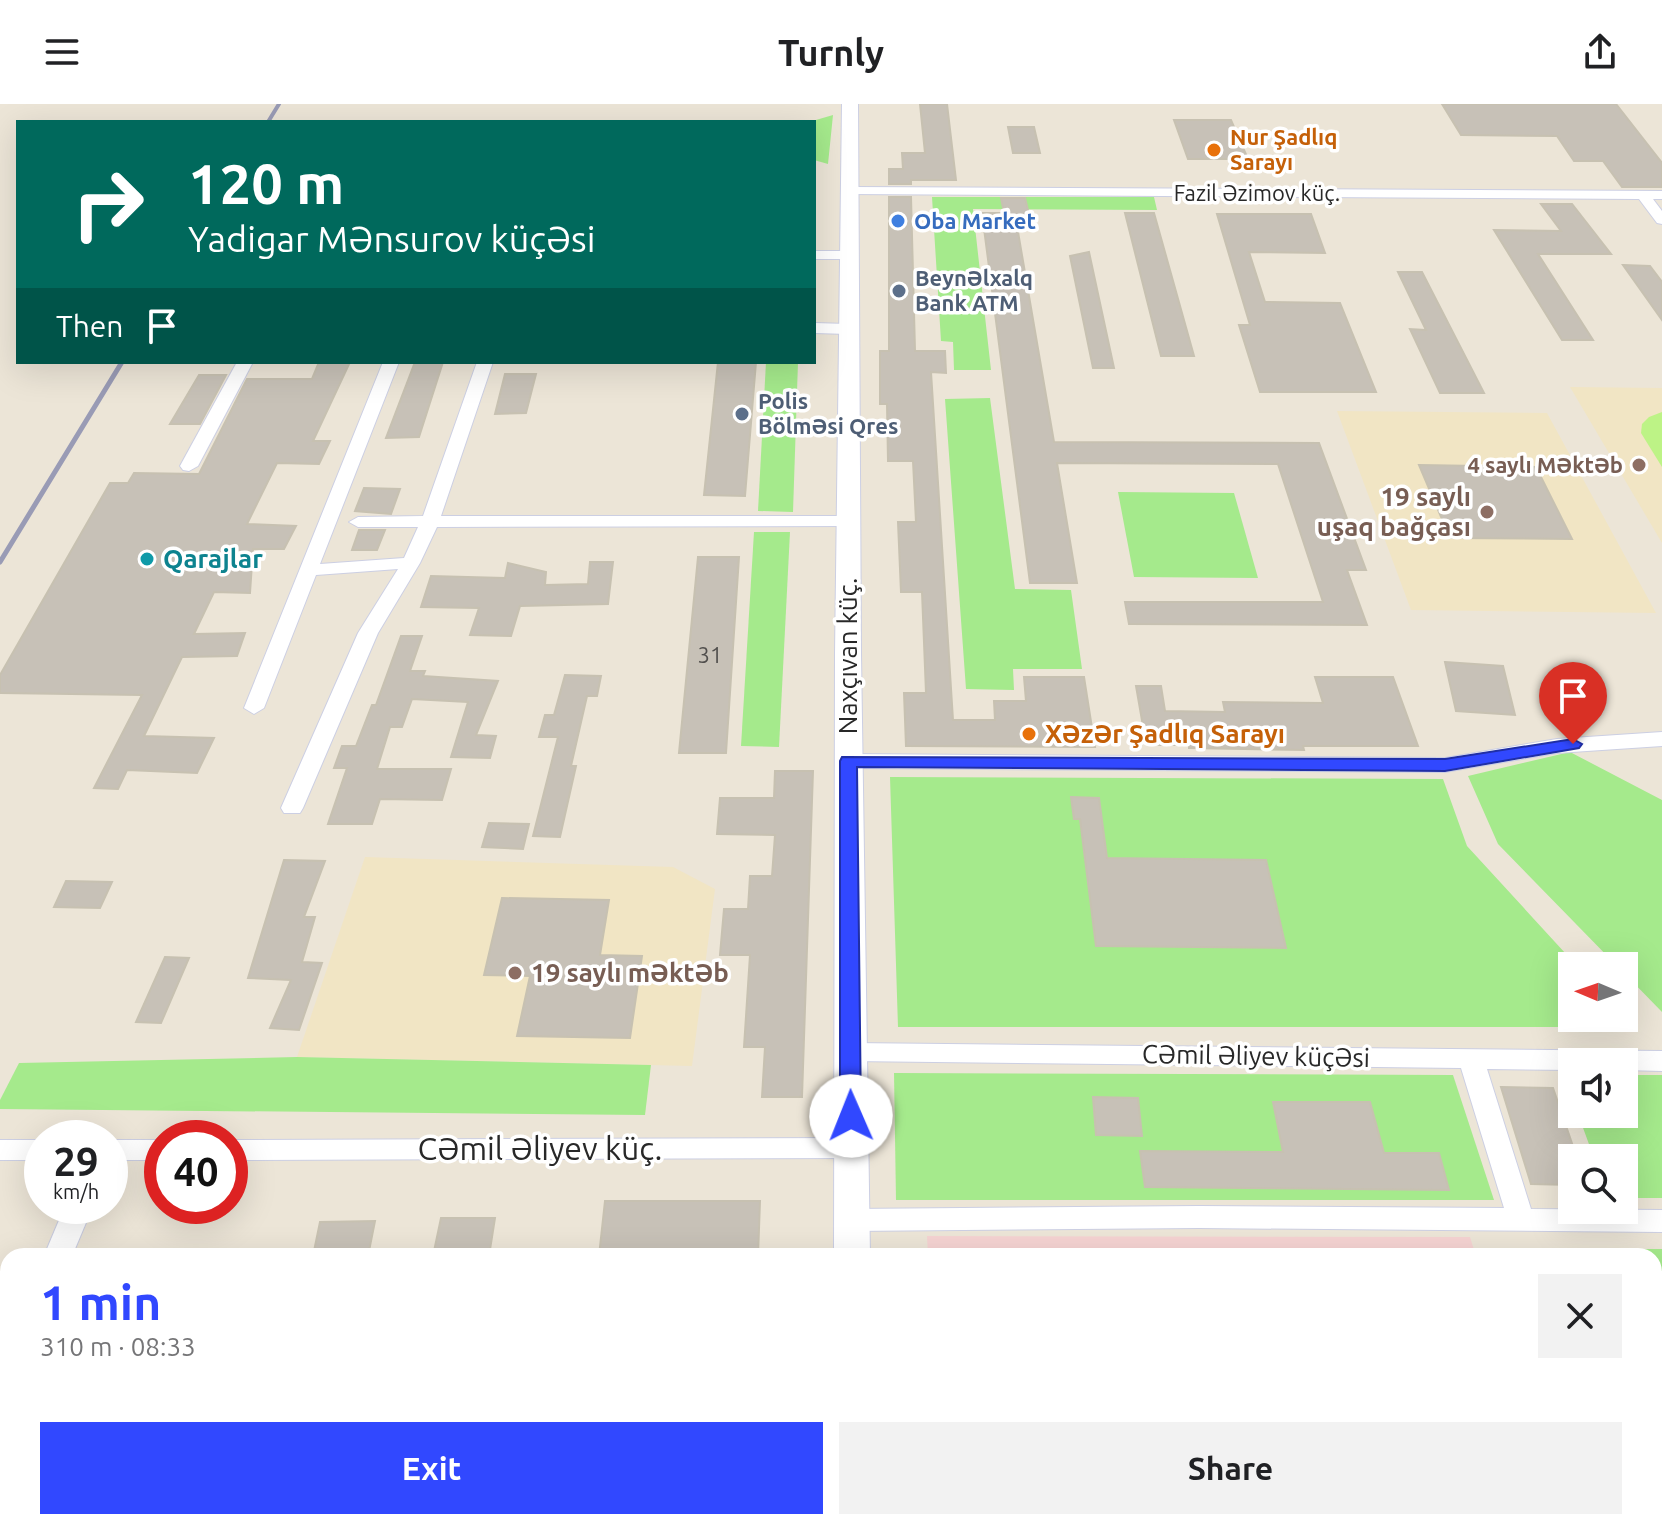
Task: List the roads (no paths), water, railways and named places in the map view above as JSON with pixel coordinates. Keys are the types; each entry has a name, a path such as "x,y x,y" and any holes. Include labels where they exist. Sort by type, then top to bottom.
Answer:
{"street":[{"name":"Naxçıvan küç.","path":"850,104 848,761 852,1248"},
{"name":"Fazil Əzimov küç.","path":"851,191 1662,195"},
{"path":"1643,195 1662,220"},
{"path":"816,255 849,255"},
{"path":"816,328 848,329"},
{"path":"189,466 244,364"},
{"path":"254,708 390,364"},
{"path":"292,808 368,633 411,563 430,522 484,364"},
{"path":"358,522 848,521"},
{"path":"309,570 411,563"},
{"path":"848,761 1445,765 1557,746 1662,739"},
{"name":"Cəmil Əliyev küçəsi","path":"850,1052 1662,1061"},
{"path":"1471,1058 1521,1220"},
{"name":"Cəmil Əliyev küç.","path":"248,1150 851,1148"},
{"path":"0,1150 24,1150"},
{"path":"852,1220 1199,1217 1662,1221"},
{"path":"61,1248 71,1224"}],"railway":[{"path":"269,120 279,104"},
{"path":"0,562 121,364"}],"place":[{"name":"Nur Şadlıq Sarayı","path":"1214,150"},
{"name":"Oba Market","path":"898,221"},
{"name":"Beynəlxalq Bank ATM","path":"899,291"},
{"name":"Polis Bölməsi Qres","path":"742,414"},
{"name":"4 saylı Məktəb","path":"1639,465"},
{"name":"19 saylı uşaq bağçası","path":"1487,512"},
{"name":"Qarajlar","path":"147,559"},
{"name":"Xəzər Şadlıq Sarayı","path":"1029,734"},
{"name":"19 saylı məktəb","path":"515,973"}]}
